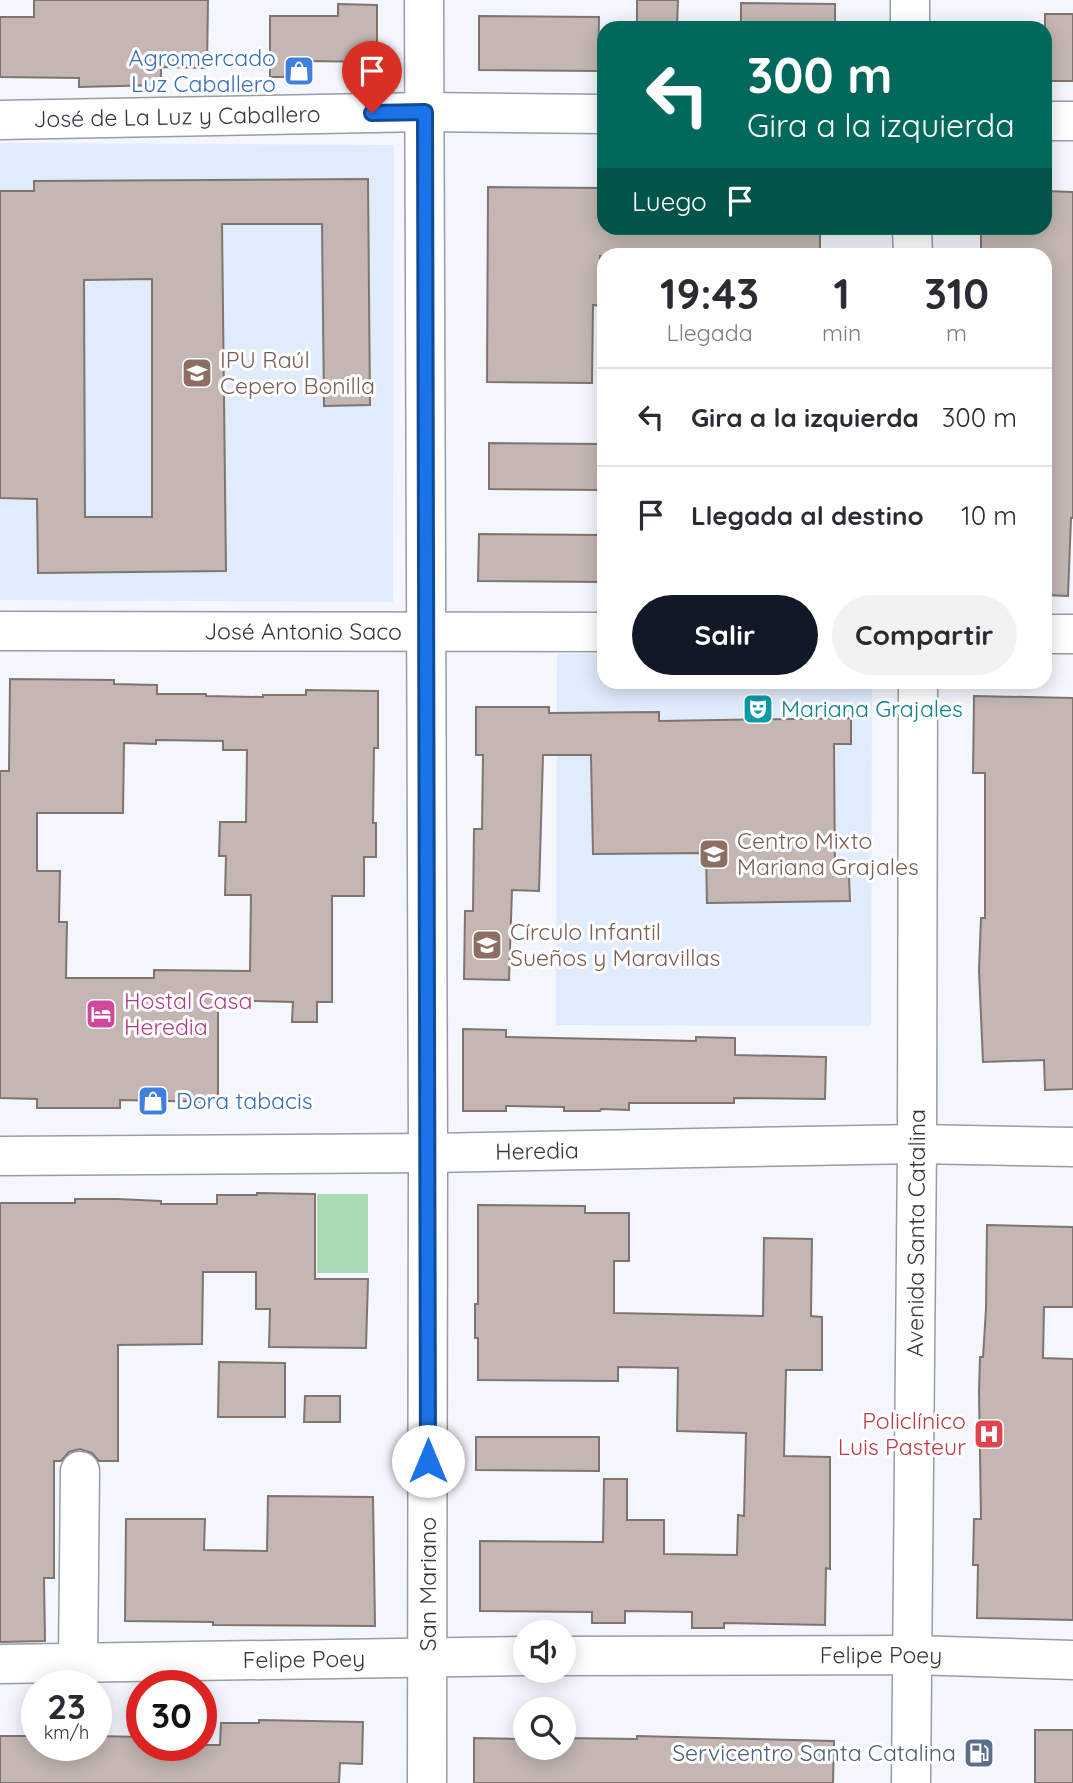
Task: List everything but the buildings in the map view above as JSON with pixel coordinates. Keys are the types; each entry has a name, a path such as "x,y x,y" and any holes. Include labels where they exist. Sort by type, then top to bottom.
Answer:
{"street":[{"name":"San Mariano","path":"424,0 428,1783"},
{"path":"910,0 910,21"},
{"name":"José de La Luz y Caballero","path":"0,120 425,112 597,114"},
{"path":"1052,121 1073,121"},
{"name":"José Antonio Saco","path":"0,631 597,632"},
{"path":"1052,634 1073,634"},
{"name":"Avenida Santa Catalina","path":"911,1783 914,1655 918,689"},
{"name":"Heredia","path":"0,1156 428,1153 917,1144 1073,1147"},
{"path":"78,1662 80,1471"},
{"name":"Felipe Poey","path":"576,1656 914,1655 1073,1660"},
{"name":"Felipe Poey","path":"0,1664 513,1656"}],"shaded area":[{"name":"IPU Raúl Cepero Bonilla","path":"0,143 394,145 393,602 0,600"},
{"name":"Centro Mixto Mariana Grajales","path":"557,654 597,654 597,689 872,689 871,1026 556,1025"}],"green space":[{"path":"317,1194 368,1194 368,1273 317,1273"}],"place":[{"name":"Agromercado Luz Caballero","path":"299,71"},
{"name":"IPU Raúl Cepero Bonilla","path":"197,373"},
{"name":"Mariana Grajales","path":"758,709"},
{"name":"Centro Mixto Mariana Grajales","path":"714,854"},
{"name":"Círculo Infantil Sueños y Maravillas","path":"487,945"},
{"name":"Hostal Casa Heredia","path":"101,1014"},
{"name":"Dora tabacis","path":"153,1101"},
{"name":"Policlínico Luis Pasteur","path":"989,1434"},
{"name":"Servicentro Santa Catalina","path":"979,1753"}],"route":[{"path":"372,113 425,112 428,1461"}]}
